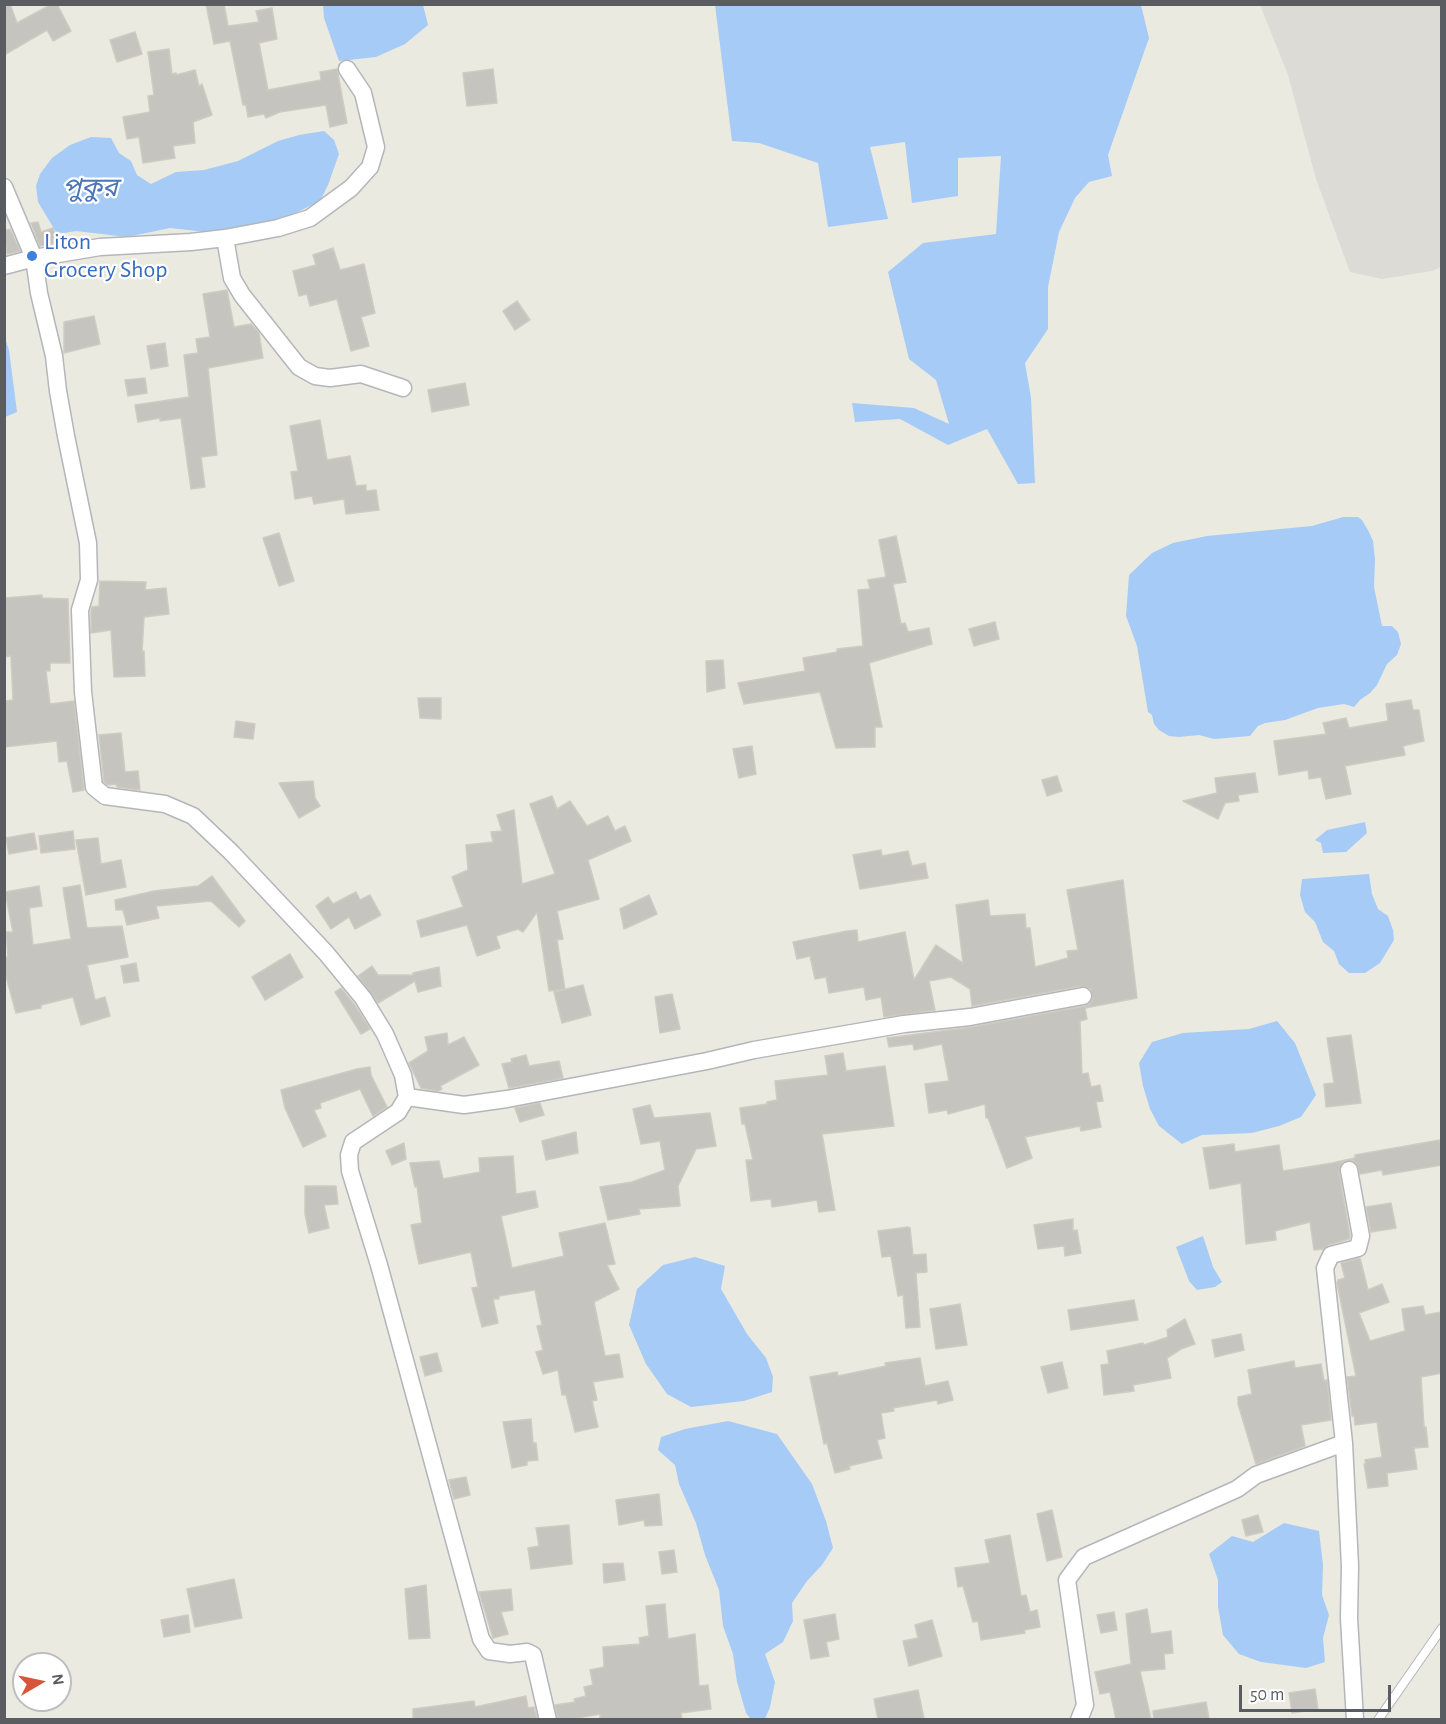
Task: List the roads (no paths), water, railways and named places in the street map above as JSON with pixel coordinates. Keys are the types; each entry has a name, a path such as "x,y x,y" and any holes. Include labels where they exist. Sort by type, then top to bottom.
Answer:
{"street":[{"path":"4,266 34,258 100,247 225,238 278,228 310,218 351,188 370,167 376,147 363,93 346,69"},
{"path":"4,187 34,258 88,543 89,580 80,610 83,692 94,787 105,796 165,804 193,816 231,852 319,945 363,998 385,1034 403,1075 407,1097 398,1112 353,1142 348,1155 350,1171 379,1265 481,1639 489,1651 510,1654 527,1652 533,1655 548,1719"},
{"path":"225,238 232,278 242,295 299,367 315,376 330,378 361,374 403,388"},
{"path":"407,1097 464,1105 507,1099 754,1050 904,1024 970,1017 1083,996"},
{"path":"1349,1170 1361,1236 1358,1248 1331,1255 1325,1268 1344,1443 1350,1566 1349,1618 1355,1719"},
{"path":"1079,1719 1085,1705 1067,1580 1084,1557 1237,1489 1256,1475 1344,1443"}],"lane":[{"path":"1378,1719 1442,1628"}],"water":[{"path":"323,5 423,5 428,25 405,44 376,57 339,61 324,18"},
{"path":"715,5 1141,5 1149,38 1108,155 1112,176 1089,182 1075,198 1059,232 1048,287 1048,329 1025,363 1031,398 1035,483 1018,484 987,429 948,445 900,419 855,422 852,403 914,408 949,424 936,380 909,359 888,272 923,243 996,234 1001,156 958,158 958,196 912,203 905,142 870,147 888,219 828,227 818,163 759,143 732,141"},
{"name":"পুকুর","path":"324,131 334,140 339,154 328,185 320,201 287,217 230,231 206,232 170,228 127,237 76,231 56,232 38,202 36,186 40,174 52,158 70,145 91,137 111,138 119,153 131,161 137,175 151,184 176,172 204,170 238,161 278,141"},
{"path":"5,338 9,350 17,412 5,417"},
{"path":"1343,517 1358,517 1369,532 1373,541 1374,587 1382,626 1392,626 1398,632 1401,644 1397,655 1387,664 1377,685 1354,707 1344,704 1318,708 1285,720 1265,723 1258,726 1250,736 1214,739 1199,735 1179,737 1169,736 1159,730 1154,724 1152,715 1148,712 1137,646 1126,616 1129,575 1152,553 1173,543 1207,536 1312,526"},
{"path":"1365,822 1367,833 1346,852 1323,853 1321,843 1315,840 1327,830"},
{"path":"1369,874 1372,894 1378,909 1388,916 1394,940 1380,963 1365,973 1349,973 1339,964 1334,951 1323,942 1315,922 1305,912 1300,895 1302,879"},
{"path":"1277,1021 1295,1043 1316,1095 1301,1117 1252,1133 1202,1135 1182,1144 1159,1126 1150,1109 1139,1063 1152,1042 1183,1033 1249,1029"},
{"path":"1203,1236 1213,1267 1222,1282 1215,1287 1197,1290 1189,1281 1176,1247"},
{"path":"695,1257 725,1266 721,1289 747,1334 766,1358 773,1377 772,1392 744,1401 691,1407 667,1394 646,1364 629,1325 637,1289 663,1265"},
{"path":"728,1421 777,1434 812,1484 833,1548 792,1603 793,1621 783,1642 765,1654 775,1682 765,1719 751,1719 746,1713 737,1682 733,1654 723,1626 719,1590 705,1555 696,1523 679,1484 675,1465 658,1450 661,1437 685,1429"},
{"path":"1284,1523 1319,1531 1323,1565 1322,1595 1329,1615 1323,1638 1325,1662 1306,1668 1261,1662 1239,1654 1223,1635 1218,1607 1218,1580 1209,1554 1232,1536 1253,1542"}],"place":[{"name":"Liton Grocery Shop","path":"32,256"}]}
